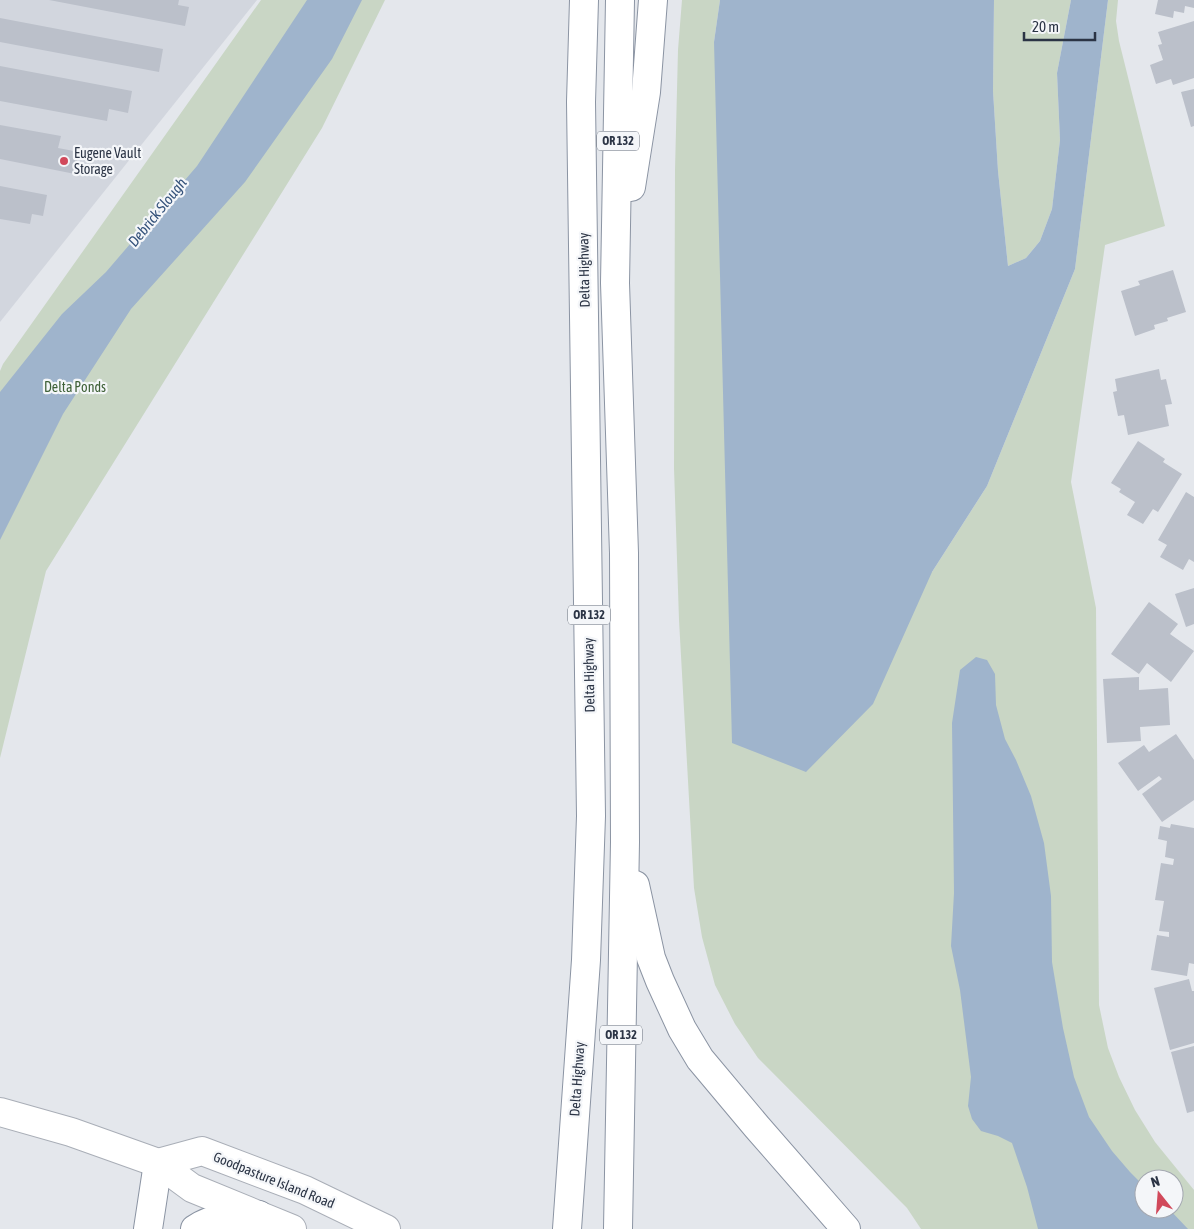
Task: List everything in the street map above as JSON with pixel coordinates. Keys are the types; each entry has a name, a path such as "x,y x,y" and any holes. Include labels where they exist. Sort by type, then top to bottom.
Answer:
{"main road":[{"name":"Delta Highway","path":"567,1229 586,960 591,816 581,102 584,0"},
{"name":"OR 132","path":"618,1229 625,842 624,553 615,282 620,0"},
{"path":"615,282 646,92 653,0"},
{"path":"625,842 651,958 682,1030 700,1059 846,1229"},
{"path":"0,1112 71,1132 158,1163 192,1188 292,1229"},
{"name":"Goodpasture Island Road","path":"158,1163 202,1151 305,1190 386,1229"},
{"path":"148,1229 158,1163"},
{"path":"195,1229 222,1218 259,1215"}],"shaded area":[{"name":"Eugene Vault Storage","path":"0,0 257,0 0,322"}],"green space":[{"name":"Delta Ponds","path":"261,0 385,0 322,128 46,571 0,758 0,371 3,364"},
{"path":"682,0 720,0 714,42 932,572 987,486 1075,269 1108,0 1118,0 1116,21 1119,41 1165,226 1105,245 1071,482 1096,608 1099,1005 1108,1048 1119,1077 1135,1110 1155,1142 1177,1169 1134,1169 1134,1219 1184,1219 1184,1178 1194,1190 1194,1229 921,1229 907,1208 758,1058 735,1024 715,985 702,937 694,888 679,620 674,468 675,170 678,50"},
{"path":"994,0 1071,0 1057,73 1060,140 1052,209 1040,241 1026,258 1008,266 998,171 993,91"}],"water":[{"path":"307,0 362,0 332,59 245,182 131,309 63,414 0,540 0,392 62,314 106,272 197,166"},
{"path":"720,0 994,0 993,91 998,171 1008,266 1026,258 1040,241 1052,209 1060,140 1057,73 1071,0 1108,0 1075,269 987,486 932,572 873,704 806,772 732,743 714,42"},
{"path":"976,657 987,660 995,674 996,705 1005,739 1031,796 1044,843 1051,896 1052,962 1063,1028 1074,1077 1089,1117 1112,1151 1134,1176 1134,1219 1178,1219 1188,1229 1038,1229 1027,1187 1012,1143 981,1131 972,1119 968,1106 971,1077 960,990 951,946 954,893 952,723 960,670"}],"building":[{"path":"49,0 179,0 178,5 189,7 185,26"},
{"path":"1158,0 1194,0 1194,8 1185,6 1184,13 1174,11 1173,18 1155,14"},
{"path":"0,18 163,49 159,72 0,42"},
{"path":"1194,21 1194,78 1173,85 1171,79 1156,84 1150,65 1163,60 1158,45 1162,44 1158,32"},
{"path":"0,66 132,91 128,113 109,109 107,121 0,101"},
{"path":"1194,89 1194,126 1191,127 1181,92"},
{"path":"0,125 61,136 58,148 79,152 75,174 0,159"},
{"path":"0,186 47,195 43,216 32,214 30,224 0,219"},
{"path":"1173,270 1186,312 1167,318 1168,321 1154,325 1155,329 1135,336 1121,291 1140,285 1138,281"},
{"path":"1159,369 1161,380 1166,379 1172,404 1165,405 1169,426 1128,435 1124,415 1118,416 1113,392 1117,391 1115,379"},
{"path":"1138,441 1165,459 1163,462 1182,474 1158,512 1153,509 1143,524 1127,515 1135,502 1119,492 1121,489 1111,483"},
{"path":"1186,492 1194,497 1194,562 1189,559 1183,570 1160,557 1167,545 1158,540"},
{"path":"1194,588 1194,624 1186,627 1175,594"},
{"path":"1149,602 1178,624 1170,634 1194,651 1171,682 1147,663 1139,674 1111,654"},
{"path":"1139,677 1139,690 1168,688 1170,725 1140,727 1141,741 1107,743 1103,679"},
{"path":"1176,734 1194,760 1194,800 1162,822 1142,794 1162,779 1159,776 1138,791 1118,763 1144,745 1149,752"},
{"path":"1171,824 1194,828 1194,964 1189,963 1187,976 1151,970 1157,935 1169,937 1169,932 1159,931 1164,901 1155,900 1161,863 1173,865 1174,859 1165,857 1167,841 1158,839 1160,826 1170,828"},
{"path":"1189,979 1192,991 1194,991 1194,1043 1170,1050 1154,988"},
{"path":"1194,1046 1194,1111 1187,1113 1171,1052"}],"place":[{"name":"Eugene Vault Storage","path":"64,161"}],"water label":[{"name":"Debrick Slough","path":"157,212"}]}
